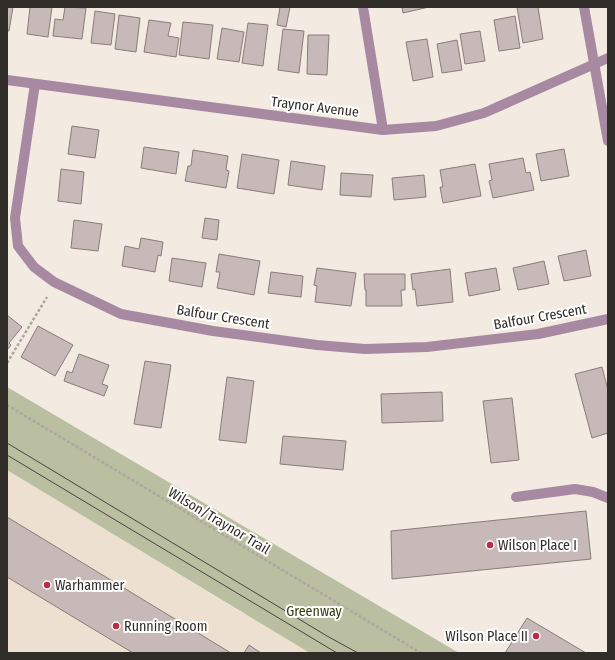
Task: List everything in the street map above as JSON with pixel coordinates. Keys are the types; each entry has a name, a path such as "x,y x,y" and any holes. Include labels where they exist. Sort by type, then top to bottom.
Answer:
{"street":[{"path":"363,7 383,130"},
{"path":"584,7 608,141"},
{"name":"Traynor Avenue","path":"7,80 383,130 436,126 484,113 608,58"},
{"name":"Balfour Crescent","path":"34,84 15,218 18,246 34,267 54,282 121,314 213,332 317,345 365,349 426,347 538,334 608,319"},
{"path":"516,497 575,489 593,492 608,498"}],"path":[{"path":"7,363 47,297"},
{"name":"Wilson/Traynor Trail","path":"7,405 421,653"}],"shaded area":[{"path":"7,470 244,614 382,653 7,653"}],"green space":[{"name":"Greenway","path":"7,387 459,653 310,653 7,470"}],"building":[{"path":"7,7 13,7 9,31 7,31"},
{"path":"30,7 52,7 48,37 27,34"},
{"path":"65,7 86,8 82,39 53,36 55,19 63,20"},
{"path":"280,7 290,7 286,27 277,25"},
{"path":"402,7 429,7 403,13"},
{"path":"517,7 538,7 543,39 523,43"},
{"path":"95,11 115,14 111,45 91,43"},
{"path":"119,15 140,18 136,52 115,49"},
{"path":"515,16 520,48 499,51 494,20"},
{"path":"149,20 171,23 168,36 179,38 176,57 144,52"},
{"path":"183,22 213,25 209,59 179,55"},
{"path":"248,23 268,25 263,66 242,63"},
{"path":"222,28 244,32 239,62 217,59"},
{"path":"283,29 304,31 299,73 278,70"},
{"path":"480,31 485,61 465,64 460,34"},
{"path":"308,35 329,35 327,75 307,74"},
{"path":"427,39 433,77 413,81 406,42"},
{"path":"457,40 462,70 442,73 437,44"},
{"path":"72,126 99,130 95,158 68,154"},
{"path":"144,147 179,152 176,174 141,168"},
{"path":"564,149 569,176 541,181 536,154"},
{"path":"193,150 228,156 226,170 229,171 226,188 185,181 188,166 191,166"},
{"path":"242,154 279,160 274,194 237,188"},
{"path":"523,158 526,173 530,172 534,190 493,198 489,181 492,180 489,164"},
{"path":"291,161 325,166 322,190 288,185"},
{"path":"475,164 481,196 443,203 440,187 443,187 440,170"},
{"path":"61,169 84,172 81,204 58,201"},
{"path":"341,173 373,175 371,197 340,195"},
{"path":"424,175 426,197 394,200 392,178"},
{"path":"205,218 219,220 217,240 202,238"},
{"path":"74,220 102,224 98,251 71,248"},
{"path":"141,238 163,242 161,256 158,255 155,272 122,266 125,246 139,249"},
{"path":"586,250 591,276 564,281 558,256"},
{"path":"219,254 260,261 254,295 217,288 220,272 216,272"},
{"path":"172,258 206,263 202,287 169,281"},
{"path":"544,261 549,284 518,290 513,268"},
{"path":"317,268 356,273 351,306 315,302 317,286 314,285"},
{"path":"496,268 500,290 469,296 465,273"},
{"path":"450,269 453,302 417,306 411,274"},
{"path":"271,272 303,276 301,297 268,293"},
{"path":"364,274 405,274 405,290 401,290 402,306 366,306"},
{"path":"7,315 22,327 9,343 11,345 7,350"},
{"path":"38,326 73,345 55,376 21,357"},
{"path":"79,354 109,365 102,384 108,386 104,396 64,381 67,371 72,373"},
{"path":"145,361 171,365 161,428 134,424"},
{"path":"602,367 608,390 608,433 592,438 575,374"},
{"path":"227,377 254,381 246,443 219,440"},
{"path":"442,392 443,421 382,423 381,394"},
{"path":"512,398 519,460 491,463 483,401"},
{"path":"283,436 346,441 343,470 280,464"},
{"name":"Wilson Place I","path":"586,511 591,559 392,579 391,531"},
{"path":"7,517 231,653 133,653 7,577"},
{"name":"Wilson Place II","path":"527,618 586,653 505,653"},
{"path":"249,645 261,653 244,653"}],"tram line":[{"path":"7,443 327,636 358,653"},
{"path":"7,455 337,653"}],"place":[{"name":"Wilson Place I","path":"490,545"},
{"name":"Warhammer","path":"47,585"},
{"name":"Running Room","path":"116,626"},
{"name":"Wilson Place II","path":"536,636"}]}
